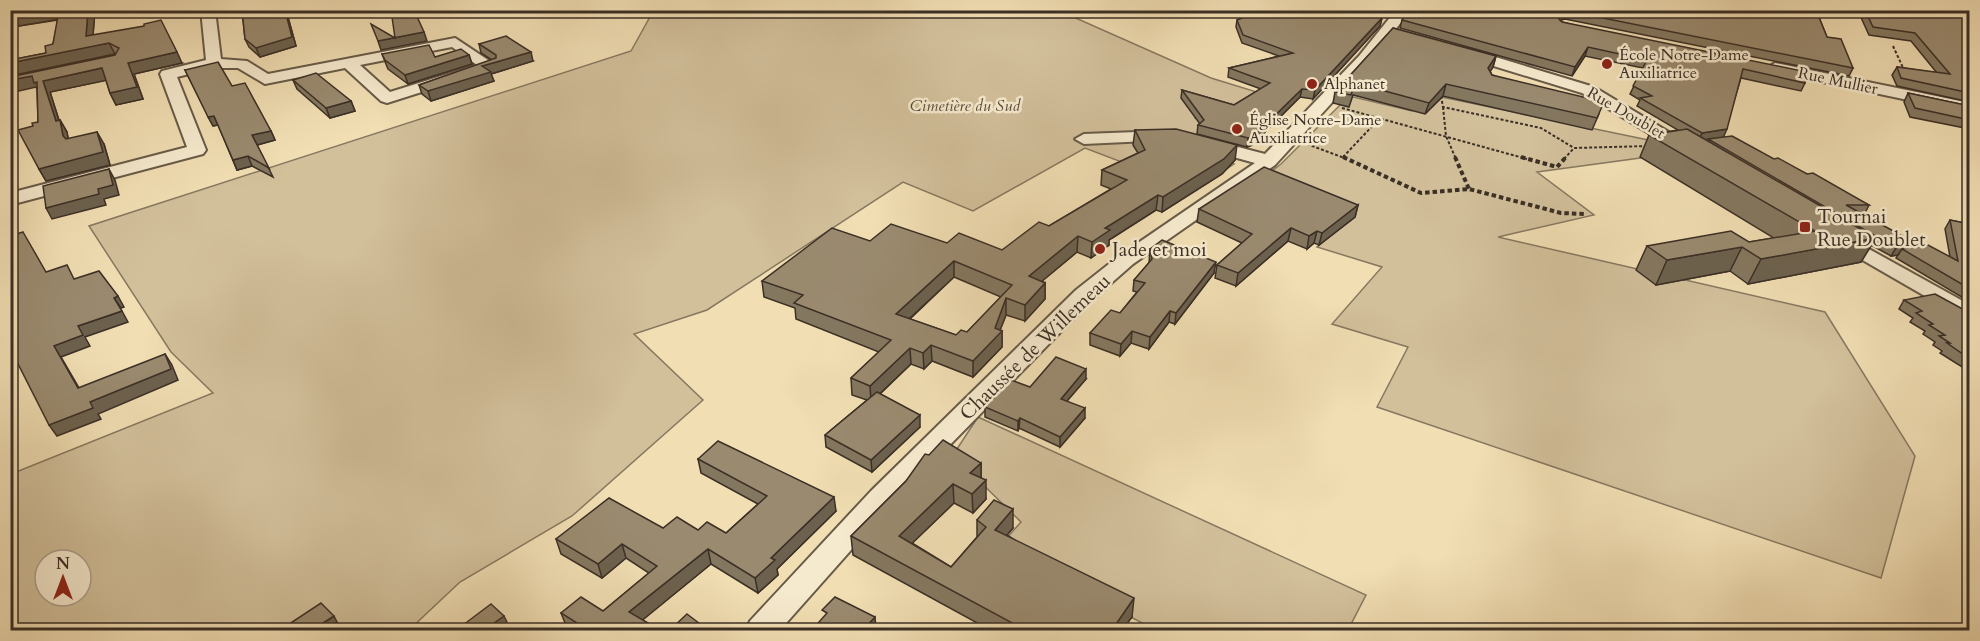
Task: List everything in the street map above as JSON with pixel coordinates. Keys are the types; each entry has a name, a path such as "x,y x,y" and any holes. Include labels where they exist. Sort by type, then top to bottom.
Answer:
{"street":[{"path":"208,10 214,63"},
{"name":"Chaussée de Willemeau","path":"761,630 881,498 1084,295 1126,260 1269,161 1324,103 1404,10"},
{"path":"10,199 198,150 168,74 214,63 242,64 265,78 348,62 455,42 489,66 387,98 348,62"},
{"name":"Rue Doublet","path":"1451,49 1561,79 1605,98 1702,157"},
{"path":"1495,81 1505,64"},
{"name":"Rue Mullier","path":"1763,66 1970,108"},
{"path":"1517,85 1583,100 1605,98"},
{"path":"1084,139 1183,137 1269,161"},
{"path":"1822,229 1970,315"}],"path":[{"path":"1893,46 1917,97"},
{"path":"1446,88 1440,97 1446,136 1469,189"},
{"path":"1324,103 1557,167 1574,148"},
{"path":"1443,107 1540,129 1574,148 1682,145"},
{"path":"1343,157 1378,119"},
{"path":"1290,138 1343,157 1421,193 1469,189 1561,213 1584,214"}],"green space":[{"name":"Cimetière du Sud","path":"645,11 1060,11 1211,78 1260,93 1238,117 1200,115 1195,118 1208,125 1210,136 1231,145 1243,145 1225,157 1228,162 1234,164 1195,190 1085,148 973,211 903,182 707,310 634,334 703,400 572,516 460,582 409,630 350,630 325,615 299,630 11,630 11,474 213,393 171,352 89,226 631,51 651,15"},
{"path":"1427,94 1658,142 1677,153 1537,172 1594,215 1498,237 1825,312 1915,456 1881,578 1377,407 1408,347 1332,324 1382,267 1317,247 1354,216 1261,179 1281,164 1349,96 1412,111"},
{"path":"978,417 1366,595 1348,630 1156,630 997,549 1021,522 953,455"}],"building":[{"path":"11,10 44,10 13,16 10,15"},
{"path":"59,10 88,10 86,36 144,26 144,24 161,20 177,52 128,63 137,87 110,93 102,68 43,81 56,121 60,120 63,136 66,139 97,132 103,152 39,169 18,130 33,126 32,123 38,122 37,82 34,83 32,76 10,80 10,77 115,55 119,48 109,43 10,63 10,60 46,53 45,46 53,44"},
{"path":"242,10 285,10 292,37 256,48 245,39"},
{"path":"391,10 414,10 424,32 395,38"},
{"path":"1263,10 1360,10 1382,18 1315,90 1302,89 1254,136 1248,138 1198,125 1204,120 1182,90 1234,105 1270,83 1229,68 1293,53 1243,35 1237,20"},
{"path":"1409,10 1816,10 1827,37 1841,39 1853,68 1568,11 1561,13 1559,19 1562,22 1807,72 1805,83 1743,69 1727,129 1702,133 1640,98 1652,96 1633,86 1647,60 1588,47 1575,67 1402,20"},
{"path":"1865,10 1970,11 1970,93 1901,78 1897,67 1950,74 1915,33 1873,27"},
{"path":"371,24 395,38 378,41"},
{"path":"1393,28 1496,56 1488,68 1492,75 1604,102 1597,118 1446,84 1429,103 1355,83 1351,95 1335,92"},
{"path":"506,36 531,52 482,66 491,72 428,91 419,85 496,58 496,55 479,44"},
{"path":"429,45 435,57 461,49 469,55 405,75 385,60 382,54"},
{"path":"218,62 232,86 245,83 271,131 252,135 269,168 248,156 233,160 214,116 208,117 185,70"},
{"path":"316,73 351,101 326,108 293,80"},
{"path":"1908,93 1970,106 1970,120 1915,108"},
{"path":"1176,129 1237,145 1224,159 1163,197 1158,195 1105,228 1110,230 1092,242 1078,236 1029,276 1045,283 1025,305 1006,298 995,328 1002,331 973,361 931,345 923,353 910,348 870,386 851,378 891,340 794,303 803,295 762,281 832,228 870,241 891,224 947,243 959,233 1002,250 1039,222 1049,226 1127,180 1102,170 1145,150 1135,130","holes":["954,261 1012,285 967,332 961,330 956,335 896,314"]},
{"path":"1687,129 1876,238 1761,259 1742,247 1667,260 1647,246 1731,231 1749,242 1815,231 1649,135"},
{"path":"1732,136 1774,159 1778,158 1807,174 1813,173 1869,205 1846,205 1917,244 1896,248 1708,139"},
{"path":"1264,167 1358,205 1322,233 1317,231 1309,236 1291,228 1238,273 1217,265 1252,234 1199,209"},
{"path":"109,169 113,185 98,189 99,194 46,208 43,186"},
{"path":"1950,220 1970,224 1970,289 1902,249 1928,245 1958,261"},
{"path":"23,232 46,272 67,265 74,279 99,271 118,296 114,298 122,311 78,326 83,335 54,346 78,388 165,354 171,369 90,402 93,408 49,425 10,348 14,344 10,338 10,236"},
{"path":"1162,240 1216,262 1176,313 1170,311 1150,337 1132,331 1121,344 1090,333 1111,310 1120,313 1145,283 1134,280 1152,259 1150,249"},
{"path":"1935,294 1970,313 1970,359 1947,343 1950,343 1939,336 1945,335 1916,313 1922,311 1904,300"},
{"path":"1056,357 1086,369 1061,399 1085,408 1060,437 1020,418 1018,421 985,407 1011,380 1030,387"},
{"path":"877,392 920,415 871,460 825,435"},
{"path":"943,440 981,463 970,473 986,480 972,494 953,484 899,536 951,567 986,527 977,520 994,500 1013,509 995,530 1134,598 1112,630 1025,630 851,536 906,481 925,454 929,455"},
{"path":"718,441 834,497 771,558 775,560 755,578 708,549 629,612 660,630 588,630 561,613 581,597 603,611 657,566 622,544 598,564 556,539 609,498 663,528 677,517 698,530 707,522 726,533 767,496 698,459"},
{"path":"835,597 875,617 863,630 812,630 827,613 822,610"},
{"path":"321,603 334,616 312,630 280,630"},
{"path":"491,604 504,616 484,630 459,628"},
{"path":"687,614 704,627 700,630 670,630"}],"place":[{"name":"École Notre-Dame Auxiliatrice","path":"1607,64"},
{"name":"Alphanet","path":"1312,84"},
{"name":"Église Notre-Dame Auxiliatrice","path":"1237,129"},
{"name":"Tournai Rue Doublet","path":"1805,227"},
{"name":"Jade et moi","path":"1100,249"}]}
